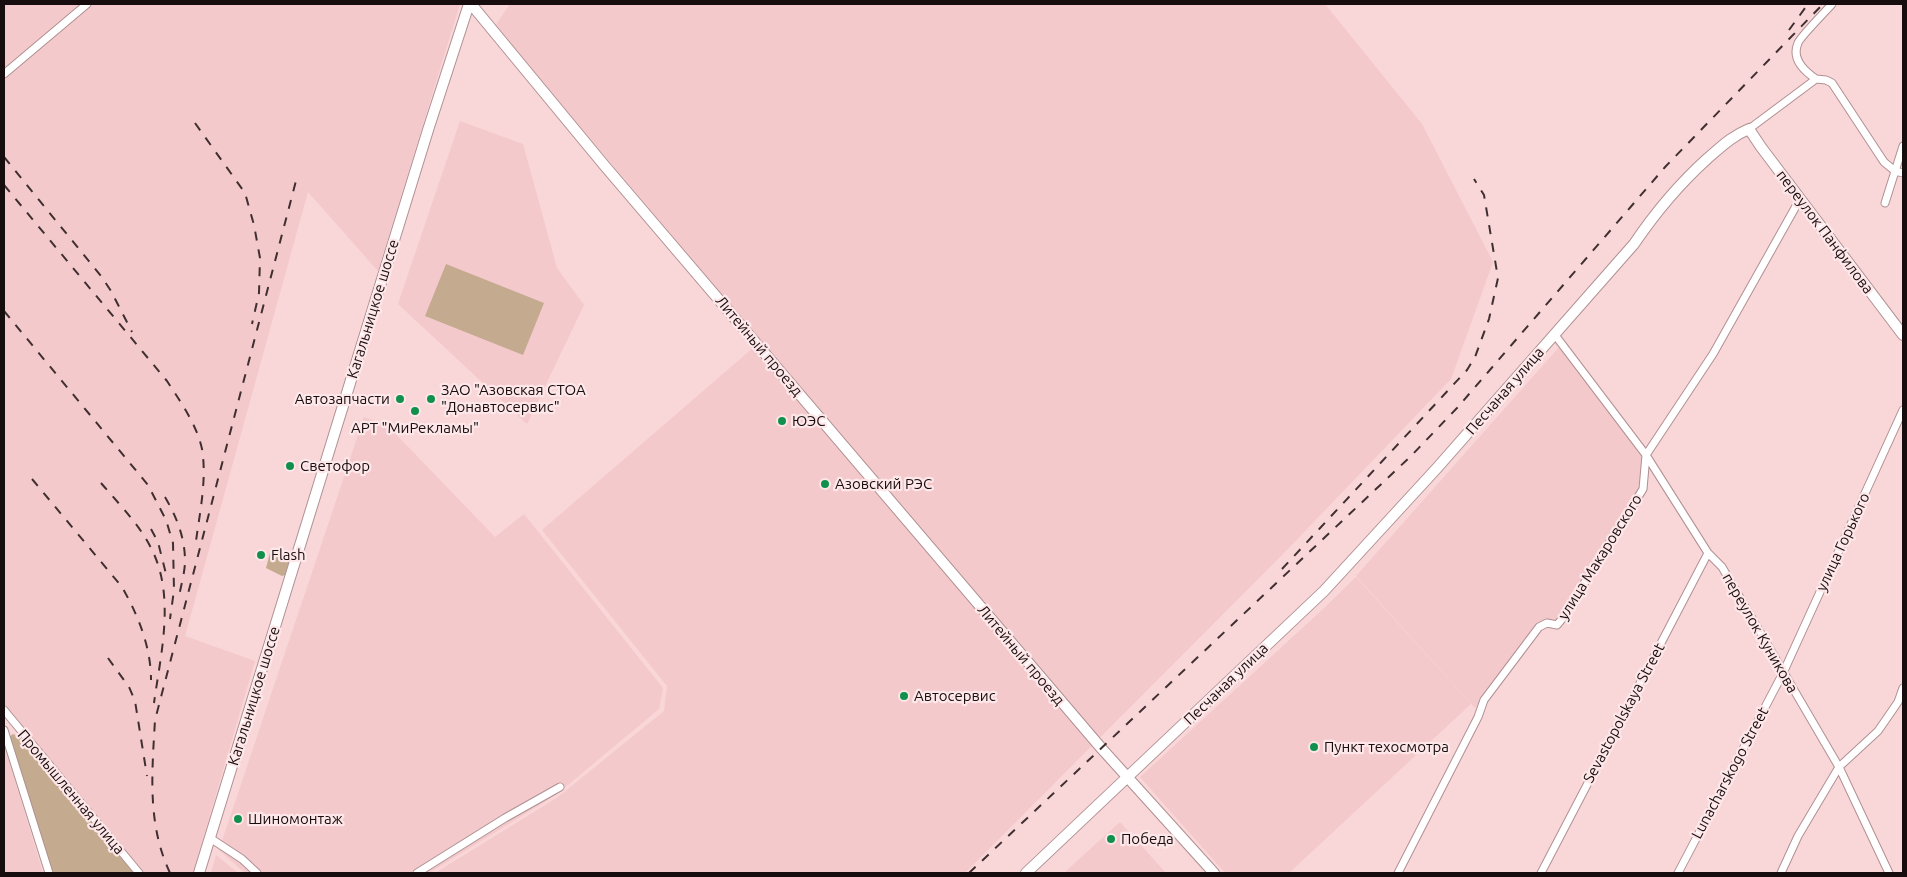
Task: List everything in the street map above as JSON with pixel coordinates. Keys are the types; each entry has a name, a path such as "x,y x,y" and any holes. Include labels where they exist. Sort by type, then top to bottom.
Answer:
{"main road":[{"name":"Литейный проезд","path":"470,4 604,165 1128,778 1214,873"},
{"name":"Кагальницкое шоссе","path":"199,873 428,130 470,4"},
{"name":"Песчаная улица","path":"1026,873 1324,591 1437,468 1634,244 1674,190 1734,135 1749,129"},
{"name":"переулок Панфилова","path":"1749,129 1903,335"}],"street":[{"path":"4,74 87,4"},
{"path":"1832,4 1798,42 1796,58 1806,73 1816,79 1832,83 1884,162 1895,171 1903,174"},
{"name":"Песчаная улица","path":"1749,129 1816,79"},
{"path":"1885,203 1903,146"},
{"name":"улица Макаровского","path":"1398,873 1478,717 1484,700 1539,628 1547,624 1557,625 1562,619 1643,489 1646,455 1713,354 1800,199"},
{"name":"переулок Куникова","path":"1554,335 1646,455 1708,553 1722,567 1839,767 1889,873"},
{"name":"улица Горького","path":"1783,673 1903,410"},
{"name":"Sevastopolskaya Street","path":"1541,873 1708,553"},
{"name":"Lunacharskogo Street","path":"1678,873 1783,673"},
{"path":"1781,873 1798,836 1839,767 1878,731 1898,702 1903,688"},
{"name":"Промышленная улица","path":"4,710 139,873"},
{"name":"Промышленная улица","path":"4,730 49,873"},
{"path":"417,873 505,818 560,787"},
{"path":"210,838 242,859 257,873"}],"shaded area":[{"path":"4,4 460,4 378,271 308,192 185,636 255,661 193,873 144,873 4,705"},
{"path":"510,4 1325,4 1422,124 1493,262 1451,379 1283,554 965,873 435,873 558,797 664,711 667,686 542,530 761,341 495,26"},
{"path":"460,121 523,144 557,268 584,305 527,424 398,304"},
{"path":"446,264 544,303 523,355 425,316"},
{"path":"1561,345 1644,455 1642,489 1560,617 1555,622 1538,626 1475,708 1356,576"},
{"path":"364,417 389,427 495,537 524,514 663,688 659,709 556,795 429,873 245,873 219,850"},
{"path":"288,552 291,555 285,575 282,576 266,568 270,553"},
{"path":"1356,577 1471,704 1289,873 1225,873 1140,777"},
{"path":"13,734 21,737 134,873 53,873 9,737"},
{"path":"4,744 43,873 4,873"},
{"path":"1120,822 1166,873 1068,873 1066,871"},
{"path":"216,855 238,873 211,873"}],"railway":[{"path":"1789,30 1808,4"},
{"path":"969,873 1411,456 1457,408 1666,166 1823,4"},
{"path":"195,123 245,193 254,225 260,258 259,293 252,324"},
{"path":"4,157 101,276 132,332"},
{"path":"170,873 163,855 154,817 152,779 155,720 297,177"},
{"path":"1282,569 1467,370 1475,357 1489,319 1498,278 1484,195 1474,179"},
{"path":"4,185 167,381 188,413 200,440 204,472 196,541"},
{"path":"4,311 148,485 166,520 173,543 174,590 170,619"},
{"path":"32,479 122,587 146,643 151,680"},
{"path":"101,483 140,529 158,564 163,584 165,603 163,644 154,703"},
{"path":"165,497 182,535 185,552 184,574 179,597"},
{"path":"151,529 158,542 166,574"},
{"path":"108,658 129,687 135,701 147,776"}],"place":[{"name":"Автозапчасти","path":"400,399"},
{"name":"ЗАО \"Азовская СТОА \"Донавтосервис\"","path":"431,399"},
{"name":"АРТ \"МиРекламы\"","path":"415,411"},
{"name":"ЮЭС","path":"782,421"},
{"name":"Светофор","path":"290,466"},
{"name":"Азовский РЭС","path":"825,484"},
{"name":"Flash","path":"261,555"},
{"name":"Автосервис","path":"904,696"},
{"name":"Пункт техосмотра","path":"1314,747"},
{"name":"Шиномонтаж","path":"238,819"},
{"name":"Победа","path":"1111,839"}]}
